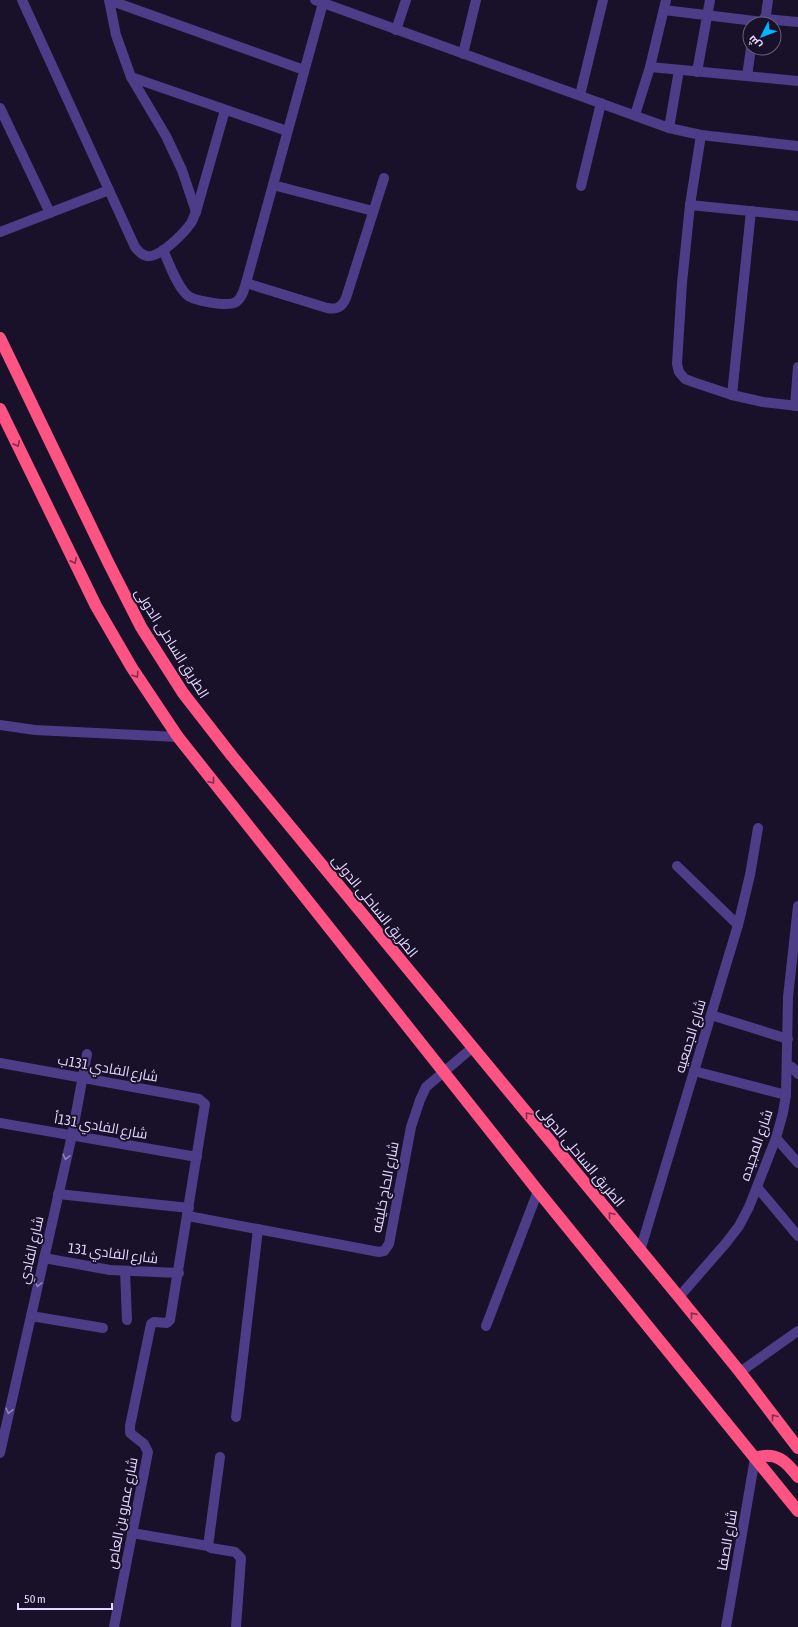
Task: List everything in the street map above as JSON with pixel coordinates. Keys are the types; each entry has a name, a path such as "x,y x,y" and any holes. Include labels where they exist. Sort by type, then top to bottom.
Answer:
{"highway":[{"name":"الطريق الساحلى الدولى","path":"0,338 122,592 141,627 166,667 207,725 679,1297 740,1372 798,1448"},
{"path":"0,409 96,606 132,668 178,737 538,1191 798,1510"},
{"path":"755,1458 763,1455 771,1455 779,1458 785,1462 798,1477"}],"street":[{"path":"22,0 135,247 140,253 147,256 155,256 182,234 191,222 196,212 225,110"},
{"path":"109,0 304,70"},
{"path":"109,0 116,35 131,77 166,136 182,170 196,212"},
{"path":"396,30 406,0"},
{"path":"463,54 476,0"},
{"path":"580,95 603,0"},
{"path":"697,72 710,0"},
{"path":"764,16 768,0"},
{"path":"162,250 182,290 194,300 230,304 235,303 242,295 304,70 319,1 668,128 701,135 798,146"},
{"path":"635,115 650,67 665,5 707,16 742,20"},
{"path":"782,22 798,22"},
{"path":"747,76 750,56"},
{"path":"650,67 798,81"},
{"path":"668,128 679,70"},
{"path":"131,77 287,131"},
{"path":"581,186 601,103"},
{"path":"0,108 50,213"},
{"path":"701,135 690,204 682,283 677,364 679,372 684,379 732,395 763,402 796,406 798,367"},
{"path":"246,283 333,310 339,308 344,304 384,178"},
{"path":"273,185 374,211"},
{"path":"0,232 109,190"},
{"path":"690,204 798,216"},
{"path":"732,395 751,211"},
{"path":"0,725 35,730 178,737"},
{"name":"شارع الجمعيه","path":"640,1251 738,925 750,875 758,828"},
{"path":"677,866 738,925"},
{"name":"شارع المجيده","path":"679,1297 739,1226 750,1207 776,1138 794,1069 788,1039 793,998 798,906"},
{"path":"711,1015 788,1039"},
{"name":"شارع الحاج خليفه","path":"58,1194 188,1212 258,1229 379,1252 386,1249 388,1244 411,1127 426,1087 472,1048"},
{"name":"شارع الفادي","path":"0,1453 72,1136 87,1054"},
{"name":"شارع الفادي 131ب","path":"0,1064 82,1077 199,1099 204,1102 205,1107"},
{"path":"694,1071 786,1095"},
{"name":"شارع عمرو بن العاص","path":"114,1627 148,1452 144,1444 130,1433 130,1426 151,1324 154,1322 169,1322 179,1273 205,1107"},
{"name":"شارع الفادي 131أ","path":"0,1123 197,1157"},
{"path":"776,1138 798,1163"},
{"path":"757,1187 798,1236"},
{"path":"486,1326 538,1191"},
{"path":"236,1417 258,1229"},
{"name":"شارع الفادي 131","path":"44,1258 88,1267 126,1271 179,1273"},
{"path":"126,1271 127,1320"},
{"path":"31,1316 102,1328"},
{"path":"740,1372 798,1331"},
{"path":"208,1546 220,1457"},
{"name":"شارع الصفا","path":"726,1627 755,1458"},
{"path":"132,1533 235,1552 241,1558 236,1627"}]}
